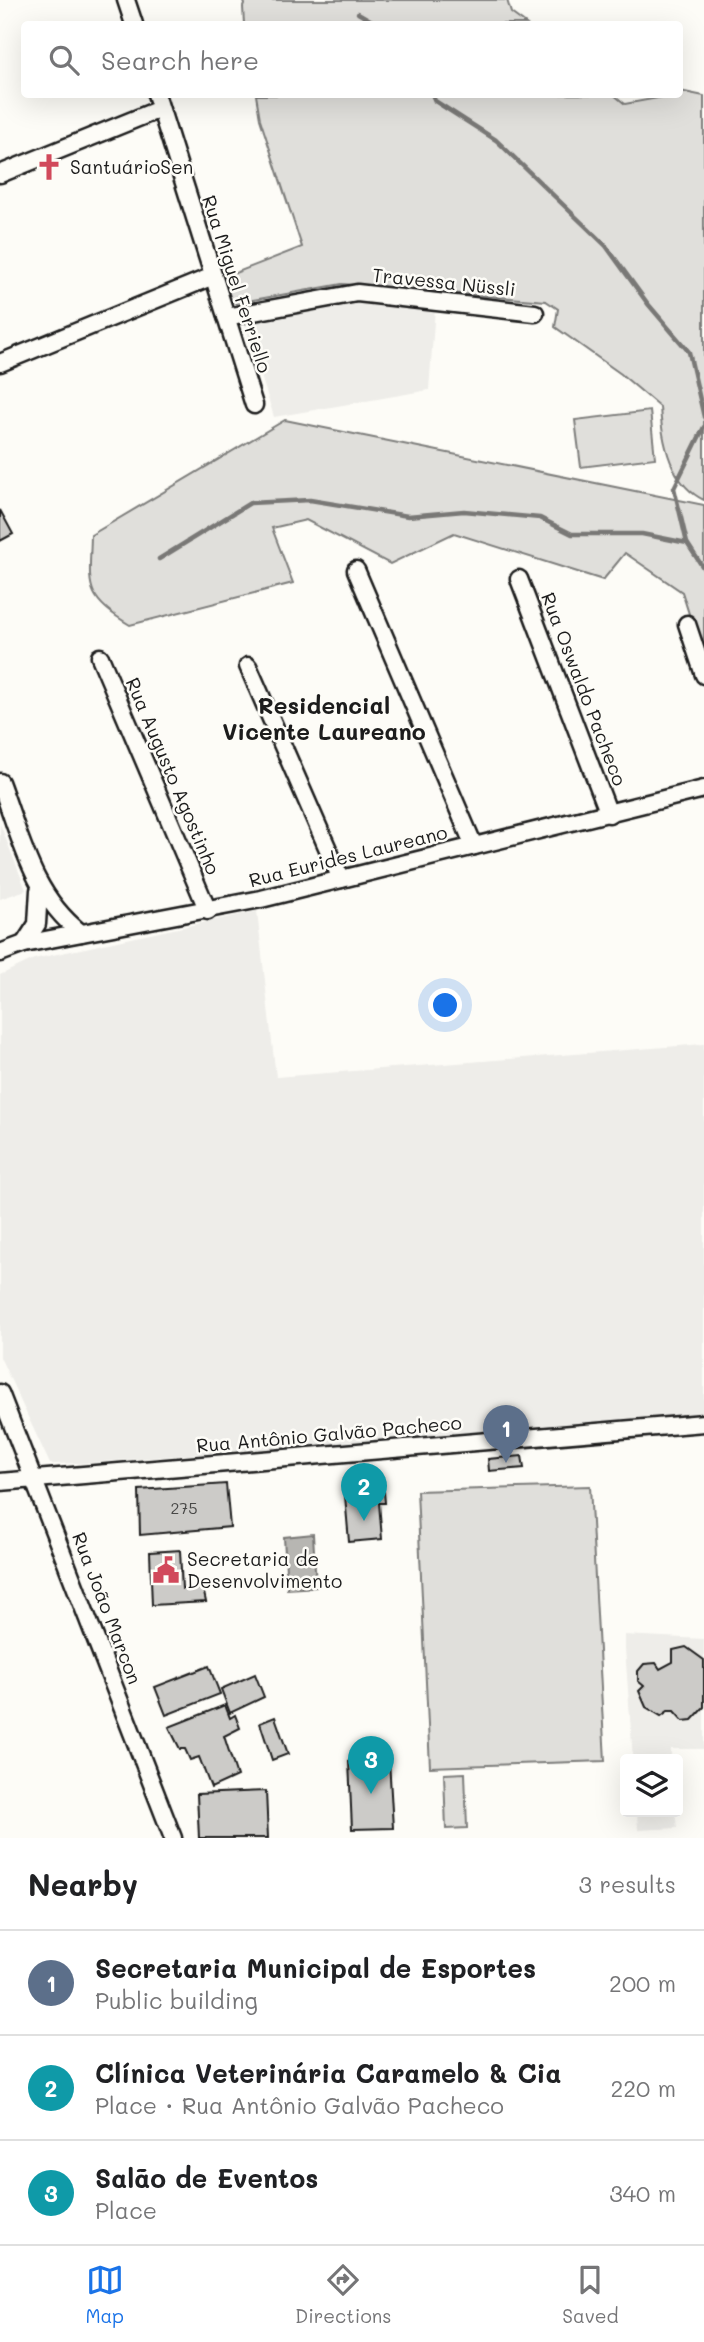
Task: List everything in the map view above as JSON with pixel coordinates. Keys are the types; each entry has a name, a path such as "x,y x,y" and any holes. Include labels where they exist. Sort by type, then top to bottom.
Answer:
{"street":[{"path":"126,0 133,21"},
{"path":"0,174 158,102"},
{"name":"Rua Miguel Ferriello","path":"158,102 254,405"},
{"path":"0,363 213,276"},
{"name":"Travessa Nüssli","path":"226,317 357,293 535,313"},
{"path":"356,570 474,846"},
{"name":"Rua Oswaldo Pacheco","path":"519,579 609,814"},
{"path":"687,624 704,676"},
{"name":"Rua Augusto Agostinho","path":"100,657 208,911"},
{"path":"248,666 341,879"},
{"path":"0,782 39,887 60,916 81,933"},
{"name":"Rua Eurides Laureano","path":"0,953 24,944 208,911 704,789"},
{"path":"24,944 37,924 39,887"},
{"name":"Rua João Marcon","path":"0,1393 173,1838"},
{"name":"Rua Antônio Galvão Pacheco","path":"0,1482 704,1423"}],"shaded area":[{"path":"246,0 507,0 511,13 522,21 244,21 243,7"},
{"path":"683,92 704,96 704,500 683,484 670,461 660,407 621,374 555,327 558,309 546,301 342,284 236,303 230,300 222,278 302,247 260,119 256,98 618,98 625,104 658,98 683,98"},
{"path":"356,301 435,308 429,390 274,417 244,322"},
{"path":"650,411 655,458 581,467 575,420"},
{"path":"285,420 704,505 704,661 682,592 625,553 603,580 454,533 390,564 306,520 272,528 293,583 130,625 104,606 96,597 90,578 91,535"},
{"path":"0,824 26,890 0,899"},
{"path":"257,911 276,1077 704,1044 704,1413 50,1464 0,1357 0,975 34,959"},
{"path":"590,1486 605,1761 430,1767 417,1491"},
{"path":"313,1534 316,1587 287,1589 284,1537"},
{"path":"624,1635 704,1639 704,1749 671,1749 671,1754 633,1754"},
{"path":"465,1773 467,1828 446,1829 444,1774"},
{"path":"637,1817 676,1817 677,1828 638,1830"}],"building":[{"path":"0,510 13,534 0,541"},
{"path":"522,1456 524,1468 489,1471 488,1459"},
{"path":"371,1482 371,1493 384,1492 385,1503 379,1503 382,1539 349,1542 344,1484"},
{"path":"226,1484 230,1527 140,1535 139,1490"},
{"name":"Secretaria de Desenvolvimento","path":"180,1550 182,1589 203,1588 206,1602 152,1605 150,1552"},
{"path":"686,1647 704,1660 704,1707 692,1720 683,1721 674,1711 668,1711 661,1716 646,1707 639,1691 644,1686 638,1681 638,1671 644,1664 656,1663 660,1669 673,1662 673,1650"},
{"path":"209,1666 220,1694 166,1715 155,1687"},
{"path":"255,1674 264,1697 230,1713 221,1689"},
{"path":"225,1705 230,1718 235,1715 240,1728 224,1736 237,1776 211,1788 199,1757 190,1760 185,1749 180,1749 169,1727"},
{"path":"275,1717 288,1754 272,1760 260,1723"},
{"path":"389,1760 393,1828 352,1829 349,1761"},
{"path":"266,1791 268,1838 199,1838 197,1794"}],"waterway":[{"path":"358,13 372,21"},
{"path":"434,98 496,140 606,246 648,304 689,352 704,417"},
{"path":"704,427 674,488 687,543 704,569"},
{"path":"159,559 250,503 310,500 408,516 464,511 540,518 572,534 642,534 687,543"}],"place":[{"name":"SantuárioSen","path":"49,167"},
{"name":"Secretaria Municipal de Esportes","path":"506,1463"},
{"name":"Clínica Veterinária Caramelo & Cia","path":"364,1521"},
{"name":"Secretaria de Desenvolvimento","path":"166,1570"},
{"name":"Salão de Eventos","path":"371,1794"}],"district":[{"name":"Residencial Vicente Laureano","path":"324,719"}]}
